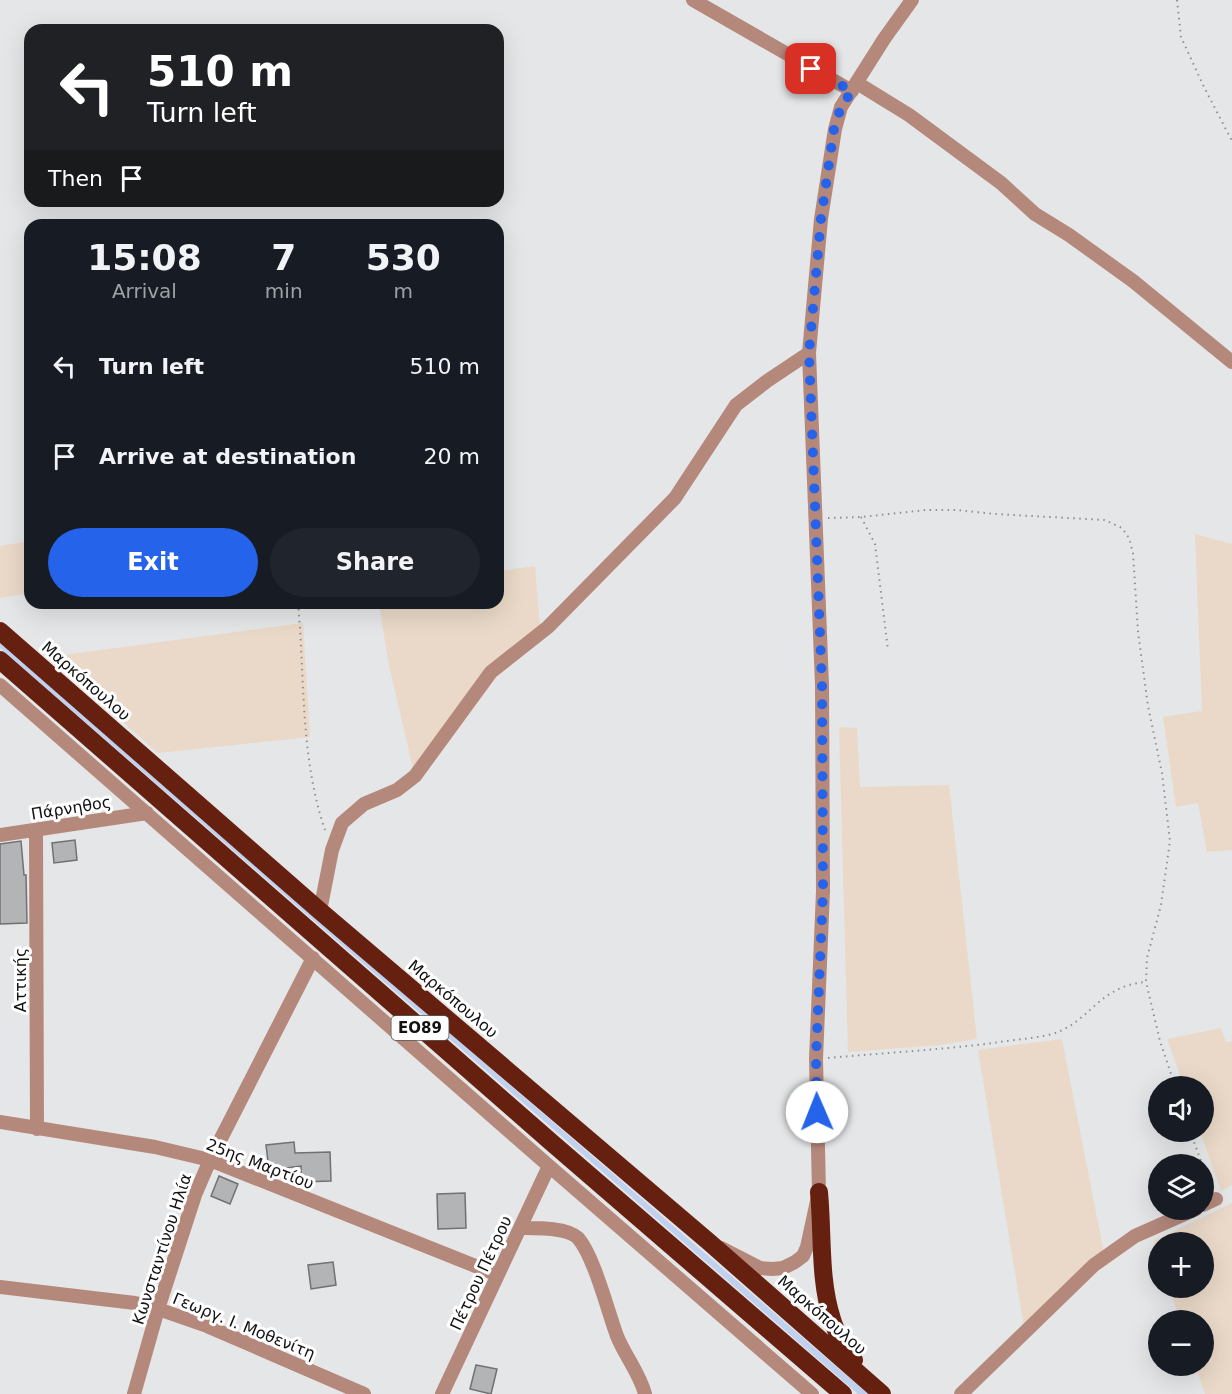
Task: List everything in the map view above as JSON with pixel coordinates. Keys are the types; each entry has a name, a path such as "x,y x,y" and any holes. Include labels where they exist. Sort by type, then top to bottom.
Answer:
{"highway":[{"name":"Μαρκόπουλου","path":"0,631 320,911 708,1242 882,1394"},
{"name":"ΕΟ89","path":"0,660 533,1127 843,1394"},
{"path":"819,1192 825,1291 832,1319 838,1334 867,1379"}],"street":[{"path":"708,1242 760,1268 783,1268 802,1256 807,1247 819,1192 816,1059 823,891 822,685 809,353 821,219 834,129 841,107 912,0"},
{"path":"697,1 909,115 1001,183 1035,214 1069,235 1133,281 1232,362"},
{"path":"320,911 332,850 342,824 364,804 397,790 415,776 491,672 548,627 675,498 736,405 809,353"},
{"path":"0,685 813,1394"},
{"name":"Πάρνηθος","path":"0,834 36,831 147,813"},
{"name":"Αττικής","path":"36,831 37,1129"},
{"name":"Κωνσταντίνου Ηλία","path":"134,1394 195,1195 210,1160 314,958"},
{"name":"25ης Μαρτίου","path":"0,1122 155,1147 210,1160 498,1275"},
{"name":"Πέτρου Πέτρου","path":"442,1394 549,1166"},
{"path":"961,1394 1094,1265 1135,1236 1171,1220"},
{"path":"520,1228 552,1229 570,1233 578,1238 589,1257 618,1337 645,1394"},
{"name":"Γεωργ. Ι. Μοθενίτη","path":"0,1287 135,1303 207,1326 364,1394"}],"path":[{"path":"1177,0 1182,37 1204,87 1232,141"},
{"path":"814,518 861,518 927,510 956,510 1105,520 1122,528 1129,538 1133,554 1138,632 1148,706 1162,772 1170,841 1161,905 1147,958 1146,982 1160,1041 1172,1076"},
{"path":"861,518 875,544 888,650"},
{"path":"298,609 305,717 312,782 332,850"},
{"path":"816,1059 973,1045 1049,1035 1067,1029 1119,987 1146,982"},
{"path":"1214,1194 1216,1199"}],"shaded area":[{"path":"1195,534 1232,544 1232,850 1207,852 1198,803 1176,807 1163,717 1202,711"},
{"path":"24,542 24,594 0,598 0,546"},
{"path":"535,566 540,626 488,671 414,773 388,661 380,609 504,609 504,570"},
{"path":"303,623 310,737 158,753 49,657"},
{"path":"0,641 868,1394 858,1394 0,648"},
{"path":"839,727 857,728 860,787 949,785 977,1039 940,1045 848,1052"},
{"path":"1221,1028 1226,1042 1232,1041 1232,1185 1221,1191 1214,1171 1214,1154 1208,1154 1204,1142 1214,1142 1214,1076 1180,1076 1167,1039"},
{"path":"1062,1039 1104,1253 1024,1327 978,1050"},
{"path":"1232,1203 1232,1394 1205,1394 1199,1376 1214,1376 1214,1310 1177,1310 1173,1298 1214,1298 1214,1232 1172,1232 1197,1220 1214,1220 1214,1212"}],"building":[{"path":"75,840 77,860 54,863 52,843"},
{"path":"21,841 24,875 26,875 27,923 0,924 0,844"},
{"path":"294,1142 295,1153 330,1152 331,1181 301,1182 301,1166 269,1170 266,1145"},
{"path":"219,1176 238,1184 230,1204 211,1196"},
{"path":"465,1193 466,1228 438,1229 437,1194"},
{"path":"333,1262 336,1285 311,1289 308,1265"},
{"path":"476,1365 497,1369 491,1394 470,1389"}],"route":[{"path":"811,69 852,91 841,107 834,129 821,219 809,353 822,685 823,891 816,1059 817,1112"}]}
